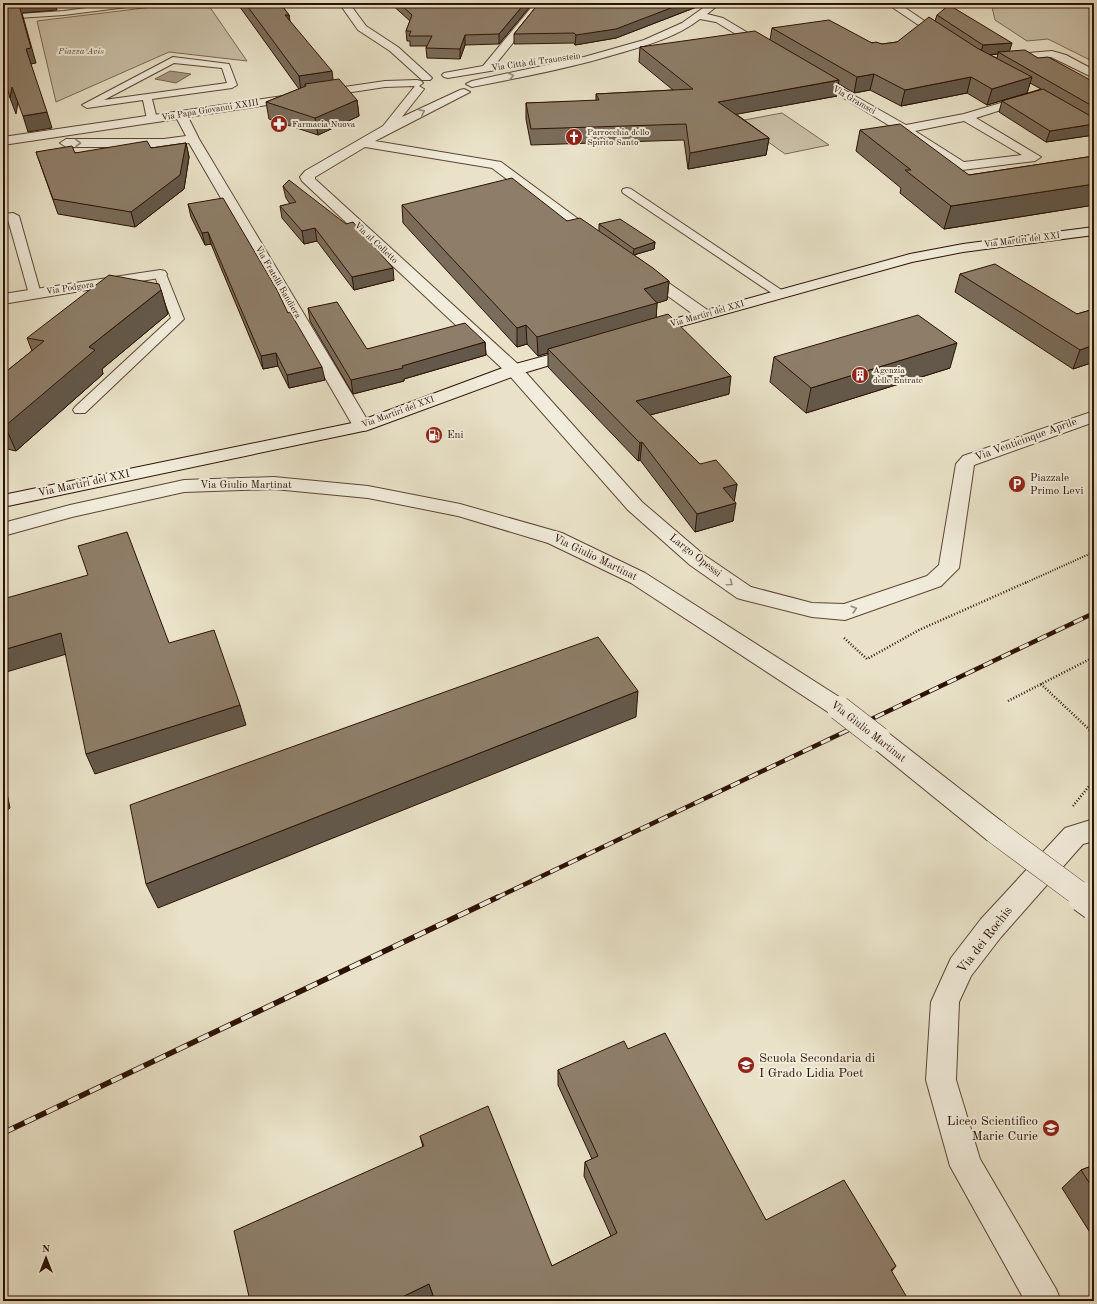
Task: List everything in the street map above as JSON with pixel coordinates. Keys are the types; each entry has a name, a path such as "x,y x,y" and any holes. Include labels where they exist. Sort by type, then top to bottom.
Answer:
{"street":[{"path":"344,3 362,28 394,49 424,88 450,95 468,88 467,79 448,75"},
{"path":"487,68 540,3"},
{"name":"Via Città di Traunstein","path":"468,88 624,50 669,34 700,16 716,3"},
{"path":"891,3 953,44"},
{"path":"700,16 719,20 776,54"},
{"name":"Via Città di Traunstein","path":"424,88 448,75 487,68 624,50"},
{"path":"994,58 1052,54 1062,57 1094,74"},
{"name":"Via Gramsci","path":"803,70 904,128 962,166 1035,157 966,117"},
{"name":"Via Papa Giovanni XXIII","path":"7,140 384,84 424,88"},
{"name":"Via al Colletto","path":"387,129 424,88"},
{"name":"Via al Colletto","path":"468,88 387,129 307,177 309,181 514,370"},
{"path":"904,128 966,117 1034,90"},
{"name":"Via Fratelli Bandiera","path":"181,114 193,139 362,426"},
{"path":"7,140 40,142 164,143 193,139"},
{"path":"364,143 496,164 608,247"},
{"name":"Via Martiri del XXI","path":"634,335 703,314 918,256 963,248 1094,231"},
{"path":"633,265 703,314"},
{"name":"Via Podgora","path":"3,299 160,274"},
{"name":"Via Martiri del XXI","path":"3,501 362,426 514,370 589,348"},
{"name":"Largo Opessi","path":"514,370 634,506 698,560 744,593 812,610 845,612 934,581"},
{"name":"Via Venticinque Aprile","path":"934,581 949,568 965,464 969,460 1094,416"},
{"name":"Via Martiri del XXI","path":"3,487 211,457"},
{"name":"Via Giulio Martinat","path":"3,530 70,511 184,486 274,483 368,492 460,510 555,538 638,578 839,708 996,832 1094,905"},
{"name":"Via dei Rochis","path":"1044,1301 966,1166 941,1080 944,1002 961,967 991,928 1074,836 1094,830"}],"lane":[{"path":"3,18 64,13 143,3"},
{"path":"173,60 226,66 232,85 147,97 87,105 173,60"},
{"path":"147,97 152,119"},
{"path":"627,191 780,293"},
{"path":"3,218 13,216 35,294"},
{"path":"80,410 178,319 160,274"}],"path":[{"path":"812,610 867,659 919,630 1094,552"},
{"path":"1008,701 1094,657"},
{"path":"1041,684 1094,734"}],"green space":[{"name":"Piazza Avis","path":"185,3 207,3 247,61 169,52 56,102 37,21"},
{"path":"1003,3 1094,4 1094,62 1048,39 1027,41 995,20 992,7"},
{"path":"782,113 829,145 785,154 739,121"}],"shaded area":[{"path":"170,71 191,74 176,83 155,79"}],"building":[{"path":"245,3 280,3 289,15 285,15 332,71 299,76"},
{"path":"399,3 525,3 499,34 465,35 460,49 426,48 432,36 409,36 411,31 406,31 412,15"},
{"path":"539,3 684,3 616,29 576,35 574,33 514,34"},
{"path":"19,5 31,48 26,49 47,112 23,116 12,87 10,98 3,72 3,6"},
{"path":"949,5 1012,43 983,45 937,15"},
{"path":"929,17 977,48 1032,77 992,89 971,77 905,90 874,74 857,77 772,28 829,20 872,43 876,42 882,44 897,42"},
{"path":"755,31 839,80 718,102 769,138 690,153 686,124 531,129 526,103 599,100 596,94 693,89 640,47"},
{"path":"1025,50 1038,58 1048,57 1094,82 1094,107 998,52"},
{"path":"339,79 357,100 315,118 266,102 306,86 305,84"},
{"path":"1043,89 1094,118 1094,124 1050,131 1002,101"},
{"path":"900,124 969,175 1094,156 1094,184 951,206 905,170 911,170 860,130"},
{"path":"147,141 151,148 186,143 180,175 131,212 53,199 36,152 72,146 75,153"},
{"path":"512,178 567,221 580,218 653,268 669,281 644,289 657,303 537,337 526,325 517,328 402,205"},
{"path":"289,180 346,224 353,222 393,268 352,277 315,228 302,231 280,206 296,202 283,186"},
{"path":"223,198 277,290 288,313 290,312 322,367 287,375 276,353 261,356 208,232 202,233 188,204"},
{"path":"620,219 655,242 634,249 599,224"},
{"path":"995,264 1077,314 1094,309 1094,345 1080,350 960,274"},
{"path":"109,275 159,284 161,290 89,347 95,350 5,426 3,426 3,374 44,341 27,338"},
{"path":"337,302 367,349 465,323 485,342 402,366 403,368 351,380 308,308"},
{"path":"668,314 731,376 636,401 700,464 716,460 737,484 723,488 736,503 697,514 642,442 640,443 548,349"},
{"path":"918,315 957,343 811,388 774,357"},
{"path":"127,532 169,643 214,630 240,705 86,754 61,633 3,650 3,599 88,575 78,546"},
{"path":"598,637 638,691 146,884 130,805"},
{"path":"665,1033 766,1220 844,1180 896,1266 891,1270 909,1301 435,1301 429,1284 394,1301 250,1301 234,1231 424,1146 420,1136 488,1106 552,1266 617,1233 585,1162 598,1156 558,1070 624,1041 628,1049"},
{"path":"1094,1165 1094,1190 1081,1170"}],"railway":[{"path":"496,898 1094,613"},
{"path":"3,1133 498,897"}],"place":[{"name":"Farmacia Nuova","path":"279,124"},
{"name":"Parrocchia dello Spirito Santo","path":"574,137"},
{"name":"Agenzia delle Entrate","path":"860,375"},
{"name":"Eni","path":"434,435"},
{"name":"Piazzale Primo Levi","path":"1017,484"},
{"name":"Scuola Secondaria di I Grado Lidia Poet","path":"746,1065"},
{"name":"Liceo Scientifico Marie Curie","path":"1051,1128"}]}
